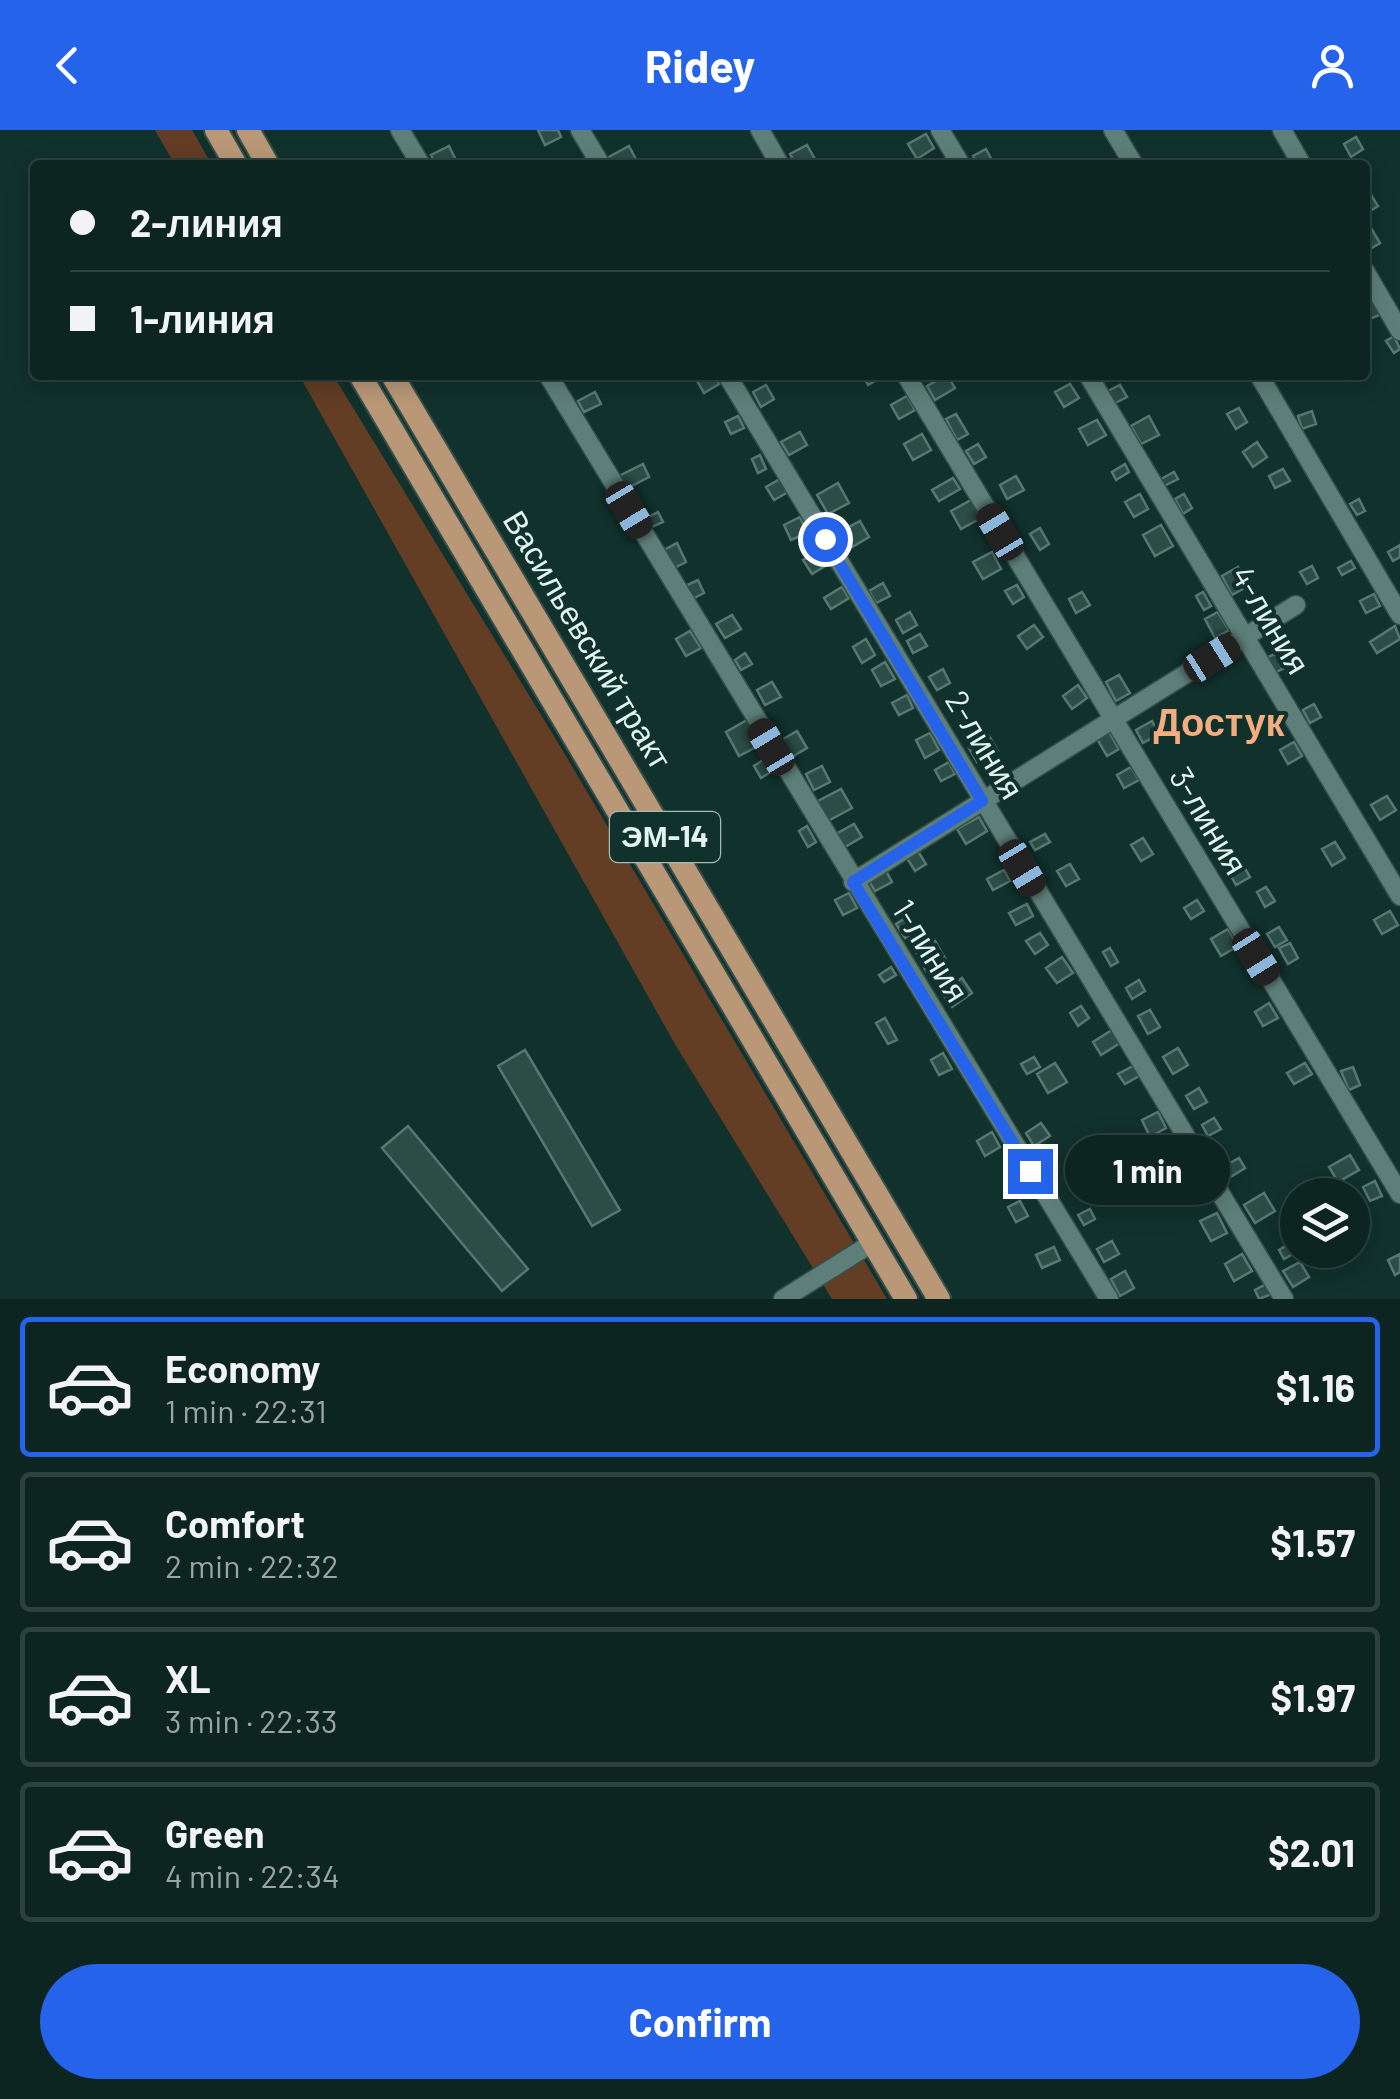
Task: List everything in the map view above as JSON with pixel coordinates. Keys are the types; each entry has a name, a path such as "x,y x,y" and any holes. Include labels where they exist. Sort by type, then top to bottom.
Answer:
{"main road":[{"path":"216,130 233,160"},
{"path":"248,130 265,160"},
{"name":"Васильевский тракт","path":"363,380 906,1299"},
{"name":"Васильевский тракт","path":"395,380 939,1299"}],"street":[{"path":"400,130 419,160"},
{"path":"580,130 598,160"},
{"path":"760,130 777,160"},
{"path":"940,130 959,160"},
{"path":"1114,130 1131,160"},
{"path":"1282,130 1299,160"},
{"path":"1370,279 1400,330"},
{"name":"1-линия","path":"551,380 1108,1299"},
{"name":"2-линия","path":"730,380 1284,1299"},
{"name":"3-линия","path":"909,380 1400,1194"},
{"name":"4-линия","path":"1091,380 1400,896"},
{"path":"1262,380 1400,615"},
{"path":"853,882 1296,605"},
{"path":"783,1299 872,1243"}],"shaded area":[{"path":"155,130 192,130 209,160 172,160"},
{"path":"302,380 336,380 557,741 887,1299 832,1299 676,1046"}],"building":[{"path":"538,130 558,130 561,137 545,145"},
{"path":"926,134 934,148 917,159 908,144"},
{"path":"1356,137 1363,149 1351,157 1344,144"},
{"path":"807,145 815,160 793,160 790,154"},
{"path":"449,146 455,158 434,160 431,155"},
{"path":"629,146 636,160 608,160"},
{"path":"986,149 992,160 975,160 973,156"},
{"path":"1370,193 1378,206 1370,211"},
{"path":"1370,229 1380,243 1370,249"},
{"path":"1376,298 1382,314 1370,319 1370,300"},
{"path":"1394,336 1400,349 1394,353 1386,341"},
{"path":"697,380 717,380 719,384 704,393"},
{"path":"938,380 950,380 955,388 935,400 927,386"},
{"path":"1070,384 1079,398 1064,407 1055,392"},
{"path":"766,385 774,399 761,407 753,392"},
{"path":"1120,385 1127,397 1113,404 1106,392"},
{"path":"595,392 601,404 584,412 578,401"},
{"path":"907,396 915,410 899,419 891,405"},
{"path":"1239,408 1247,422 1236,429 1227,414"},
{"path":"1312,411 1316,424 1302,429 1298,416"},
{"path":"956,414 968,434 957,440 946,419"},
{"path":"738,416 744,428 731,434 725,422"},
{"path":"1149,416 1159,435 1141,444 1131,426"},
{"path":"1097,420 1106,435 1088,445 1079,429"},
{"path":"800,432 807,445 789,455 781,442"},
{"path":"922,434 931,450 913,460 904,444"},
{"path":"1257,442 1267,457 1253,467 1243,452"},
{"path":"978,444 986,457 974,464 966,451"},
{"path":"760,455 766,469 758,473 752,459"},
{"path":"643,464 649,477 626,489 619,476"},
{"path":"1125,464 1129,472 1116,480 1112,472"},
{"path":"1283,469 1290,481 1275,488 1269,476"},
{"path":"1174,472 1178,479 1164,486 1161,479"},
{"path":"1016,476 1024,490 1007,499 1000,485"},
{"path":"953,478 960,489 939,501 932,490"},
{"path":"780,479 788,492 774,500 766,487"},
{"path":"838,483 849,503 828,514 817,495"},
{"path":"1140,494 1148,509 1134,517 1125,502"},
{"path":"1184,494 1192,508 1183,514 1175,499"},
{"path":"1359,499 1365,511 1357,515 1350,504"},
{"path":"971,500 981,518 961,529 951,511"},
{"path":"658,512 663,522 650,528 645,519"},
{"path":"800,517 807,533 791,540 784,525"},
{"path":"860,521 869,537 849,549 840,532"},
{"path":"1161,525 1173,546 1155,556 1143,535"},
{"path":"1040,528 1049,544 1040,550 1030,534"},
{"path":"677,543 686,562 674,568 664,550"},
{"path":"1400,545 1400,557 1393,561 1388,552"},
{"path":"817,552 825,566 812,574 803,560"},
{"path":"992,552 1001,569 983,579 973,562"},
{"path":"1351,561 1355,568 1342,575 1338,568"},
{"path":"1312,566 1318,578 1307,584 1300,572"},
{"path":"1238,567 1248,586 1232,595 1222,576"},
{"path":"698,580 704,593 692,599 685,586"},
{"path":"883,583 890,596 876,603 869,591"},
{"path":"1017,585 1024,597 1013,604 1005,591"},
{"path":"842,587 849,598 831,609 824,598"},
{"path":"1082,592 1090,605 1076,613 1069,599"},
{"path":"1203,592 1211,606 1204,610 1196,596"},
{"path":"1374,594 1380,606 1366,613 1360,601"},
{"path":"910,612 917,625 903,633 896,620"},
{"path":"1218,612 1229,630 1215,638 1205,619"},
{"path":"732,615 741,629 725,638 716,624"},
{"path":"1034,625 1043,637 1027,649 1018,636"},
{"path":"1395,626 1400,639 1377,653 1370,642"},
{"path":"690,631 701,648 686,656 676,639"},
{"path":"920,634 927,646 913,653 907,641"},
{"path":"866,639 875,655 862,663 853,647"},
{"path":"1283,650 1291,665 1272,674 1264,659"},
{"path":"745,653 752,664 741,670 735,660"},
{"path":"885,662 895,679 881,686 872,670"},
{"path":"943,669 950,683 937,690 929,677"},
{"path":"1119,675 1130,693 1116,701 1106,682"},
{"path":"772,682 781,697 765,705 757,690"},
{"path":"1078,685 1087,698 1072,709 1063,696"},
{"path":"907,695 913,708 899,715 892,703"},
{"path":"1314,704 1321,717 1310,723 1303,710"},
{"path":"747,720 760,745 739,756 726,732"},
{"path":"1152,721 1159,734 1143,743 1136,730"},
{"path":"797,731 807,748 790,758 780,741"},
{"path":"1109,732 1119,749 1107,756 1097,739"},
{"path":"930,733 939,750 925,758 916,740"},
{"path":"989,736 998,751 977,762 969,748"},
{"path":"1294,742 1302,756 1288,764 1280,750"},
{"path":"766,758 774,770 761,778 754,766"},
{"path":"949,762 955,774 941,781 935,770"},
{"path":"822,766 830,782 814,790 806,774"},
{"path":"1131,767 1139,780 1124,788 1117,775"},
{"path":"841,789 852,808 826,822 816,802"},
{"path":"1387,796 1396,810 1380,820 1371,805"},
{"path":"979,817 987,831 966,844 957,829"},
{"path":"1215,823 1225,839 1211,847 1202,831"},
{"path":"854,824 862,837 845,847 836,834"},
{"path":"807,826 816,842 808,847 799,831"},
{"path":"1045,834 1050,842 1035,850 1030,842"},
{"path":"1143,838 1153,854 1141,861 1131,845"},
{"path":"1335,842 1345,858 1332,866 1322,849"},
{"path":"916,848 926,864 915,871 905,855"},
{"path":"1240,860 1250,877 1236,885 1226,867"},
{"path":"1070,864 1079,879 1066,886 1057,871"},
{"path":"885,869 892,882 875,891 867,878"},
{"path":"1004,870 1010,881 993,890 987,879"},
{"path":"1266,887 1275,901 1265,907 1257,892"},
{"path":"849,893 857,908 843,915 835,900"},
{"path":"1197,900 1204,911 1191,919 1184,908"},
{"path":"1027,904 1033,916 1016,925 1009,913"},
{"path":"1390,911 1398,925 1382,934 1374,920"},
{"path":"909,916 918,931 905,938 896,924"},
{"path":"1279,927 1287,940 1275,947 1267,934"},
{"path":"1228,929 1238,946 1221,956 1211,939"},
{"path":"1040,933 1048,945 1035,954 1026,941"},
{"path":"935,941 946,960 926,971 916,952"},
{"path":"1290,943 1298,958 1288,964 1279,948"},
{"path":"1110,948 1118,962 1111,966 1103,952"},
{"path":"1062,957 1073,973 1057,983 1046,968"},
{"path":"891,967 896,975 884,982 879,975"},
{"path":"962,978 972,993 952,1007 941,992"},
{"path":"1139,980 1145,991 1132,999 1126,988"},
{"path":"1269,1003 1278,1018 1263,1026 1255,1012"},
{"path":"1081,1006 1089,1018 1078,1026 1070,1013"},
{"path":"1150,1010 1160,1027 1148,1034 1138,1016"},
{"path":"885,1018 897,1040 888,1044 876,1023"},
{"path":"1112,1030 1120,1043 1101,1055 1093,1042"},
{"path":"1178,1048 1188,1065 1173,1074 1163,1057"},
{"path":"525,1050 620,1210 592,1226 498,1066"},
{"path":"943,1053 952,1069 939,1075 931,1060"},
{"path":"1034,1057 1040,1067 1027,1074 1021,1064"},
{"path":"1055,1063 1067,1082 1048,1093 1037,1074"},
{"path":"1305,1063 1312,1074 1294,1084 1287,1073"},
{"path":"1133,1066 1139,1076 1125,1084 1118,1074"},
{"path":"1353,1067 1360,1085 1349,1090 1341,1071"},
{"path":"1199,1088 1207,1102 1194,1109 1186,1096"},
{"path":"1158,1112 1166,1128 1150,1137 1142,1120"},
{"path":"1214,1118 1221,1129 1208,1136 1202,1125"},
{"path":"1041,1123 1050,1136 1034,1146 1026,1133"},
{"path":"408,1126 528,1269 502,1291 382,1148"},
{"path":"992,1132 1000,1147 985,1156 977,1141"},
{"path":"1175,1140 1183,1155 1168,1164 1159,1149"},
{"path":"1350,1155 1359,1170 1345,1178 1336,1178 1329,1167"},
{"path":"1239,1158 1245,1168 1229,1178 1223,1167"},
{"path":"1199,1176 1206,1188 1193,1196 1186,1184"},
{"path":"1375,1181 1382,1196 1370,1201 1370,1184"},
{"path":"1264,1193 1275,1211 1255,1223 1244,1205"},
{"path":"1020,1201 1028,1216 1016,1222 1008,1207"},
{"path":"1090,1209 1095,1219 1084,1225 1078,1215"},
{"path":"1217,1213 1227,1233 1211,1241 1200,1221"},
{"path":"1112,1241 1119,1254 1104,1262 1097,1249"},
{"path":"1054,1247 1060,1260 1042,1268 1036,1255"},
{"path":"1242,1254 1252,1271 1234,1281 1225,1264"},
{"path":"1400,1254 1400,1272 1395,1275 1388,1260"},
{"path":"1304,1268 1309,1277 1293,1287 1283,1271"},
{"path":"1125,1271 1134,1288 1120,1296 1111,1279"},
{"path":"1268,1283 1274,1293 1259,1299 1255,1290"}],"district":[{"name":"Достук","path":"1219,723"}],"route":[{"path":"825,539 982,801 853,882 1030,1171"}]}
